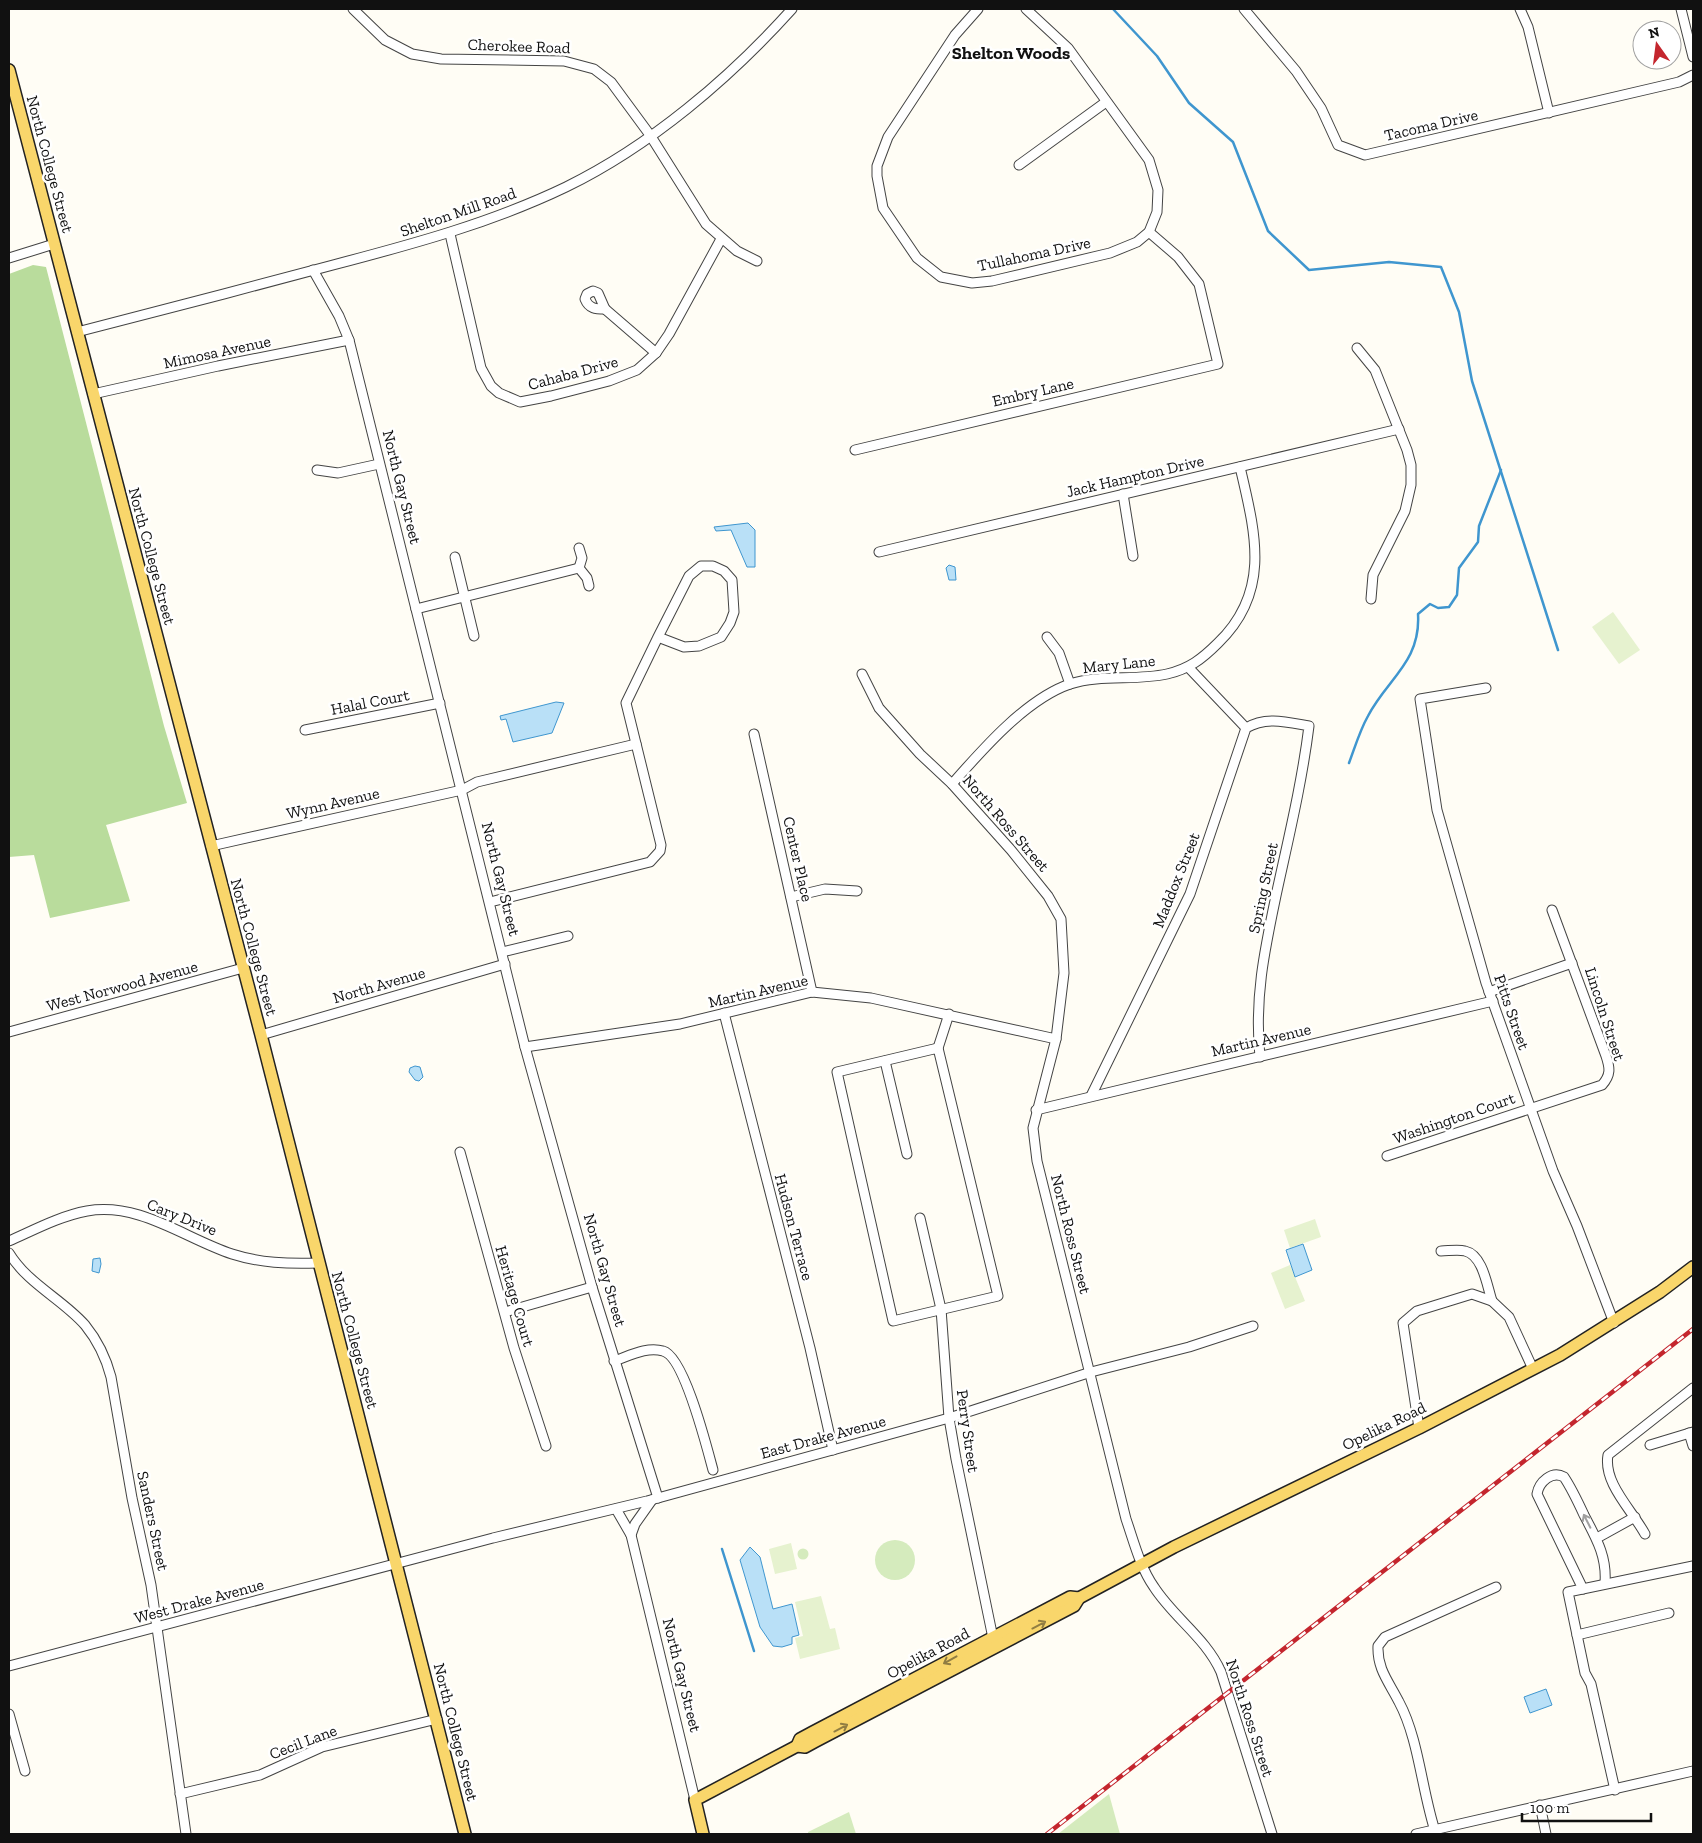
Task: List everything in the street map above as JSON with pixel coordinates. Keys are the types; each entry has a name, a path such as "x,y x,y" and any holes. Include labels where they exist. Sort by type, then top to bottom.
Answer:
{"main road":[{"name":"North College Street","path":"9,73 261,1035 465,1834"},
{"name":"Opelika Road","path":"695,1800 797,1746 800,1739 994,1642 1070,1597 1079,1598 1174,1547 1419,1428 1533,1369 1614,1323 1693,1267"},
{"name":"North Gay Street","path":"695,1800 703,1834"}],"street":[{"name":"Cherokee Road","path":"353,9 385,40 412,54 441,58 564,60 594,70 611,82 650,134 706,224 737,251 757,261"},
{"name":"Shelton Mill Road","path":"76,332 450,234 511,212 567,186 608,163 695,102 743,61 792,9"},
{"name":"Tullahoma Drive","path":"978,9 955,36 888,137 877,166 876,176 883,208 912,252 940,277 972,283 992,281 1110,253 1137,242 1149,232"},
{"path":"1026,9 1068,48 1149,160 1158,195 1157,212 1149,232"},
{"name":"Tacoma Drive","path":"1244,9 1296,71 1321,108 1338,145 1365,155 1678,82 1693,76"},
{"path":"1520,9 1528,27 1549,113"},
{"path":"1680,9 1693,57"},
{"path":"1019,166 1106,102"},
{"name":"Embry Lane","path":"855,450 1218,364 1199,284 1178,258 1149,232"},
{"name":"Cahaba Drive","path":"450,234 481,368 491,386 499,393 520,402 609,381 637,370 656,353 670,334 721,239"},
{"path":"9,258 54,244"},
{"name":"North Gay Street","path":"313,270 339,316 349,340 378,464 462,790 525,1047 592,1287 655,1499"},
{"path":"605,309 656,353"},
{"name":"Mimosa Avenue","path":"93,394 218,366 349,340"},
{"path":"1357,348 1375,370 1399,429 1410,465 1411,485 1405,511 1373,575 1371,599"},
{"name":"Jack Hampton Drive","path":"879,552 1399,429"},
{"path":"317,470 338,473 378,464"},
{"name":"Mary Lane","path":"952,784 979,753 1024,713 1049,694 1070,684 1098,679 1149,678 1189,668 1223,638 1241,615 1252,588 1257,559 1255,528 1240,467"},
{"path":"1123,494 1134,556"},
{"path":"579,568 582,558 580,548"},
{"path":"455,557 474,636"},
{"path":"490,902 650,862 656,858 661,845 626,703 658,637 689,576 701,566 713,566 724,570 732,580 734,612 730,624 721,636 699,646 684,647 658,637"},
{"path":"416,609 579,568"},
{"path":"579,568 587,578 589,586"},
{"path":"1046,637 1059,653 1070,684"},
{"path":"1189,668 1246,728"},
{"name":"North Ross Street","path":"862,674 879,708 920,754 952,784 1048,896 1061,919 1064,973 1056,1039 1036,1110 1033,1128 1037,1160 1126,1519 1142,1565 1153,1587 1214,1655 1222,1672 1272,1834"},
{"name":"Pitts Street","path":"1486,688 1420,699 1437,810 1491,997 1553,1171 1577,1226 1614,1323"},
{"name":"Halal Court","path":"306,730 440,703"},
{"name":"Spring Street","path":"1246,728 1256,722 1265,720 1309,726 1304,767 1260,973 1257,1027 1260,1056"},
{"name":"Maddox Street","path":"1091,1096 1190,894 1246,728"},
{"name":"Center Place","path":"754,734 812,992"},
{"name":"Wynn Avenue","path":"211,846 462,790 477,782 636,744"},
{"path":"791,897 825,889 857,891"},
{"name":"Lincoln Street","path":"1530,1108 1602,1085 1608,1078 1608,1061 1552,910"},
{"path":"502,952 568,936"},
{"name":"Martin Avenue","path":"1036,1110 1260,1056 1491,997 1572,963"},
{"name":"North Avenue","path":"261,1035 505,964"},
{"name":"West Norwood Avenue","path":"9,1032 243,968"},
{"name":"Martin Avenue","path":"525,1047 680,1024 812,992 871,998 1056,1039"},
{"name":"Hudson Terrace","path":"724,1013 810,1348 833,1450"},
{"path":"938,1048 837,1072 893,1321 998,1296 938,1048 950,1014"},
{"path":"885,1061 907,1154"},
{"name":"Washington Court","path":"1387,1156 1530,1108"},
{"name":"Heritage Court","path":"460,1152 468,1186 546,1446"},
{"name":"Cary Drive","path":"9,1240 58,1220 88,1211 119,1210 148,1217 231,1254 261,1262 318,1263"},
{"name":"Perry Street","path":"920,1218 941,1309 949,1418 994,1642"},
{"path":"1441,1251 1465,1250 1476,1259 1485,1277 1492,1301"},
{"name":"Sanders Street","path":"9,1253 21,1270 84,1324 106,1358 158,1627 186,1834"},
{"path":"505,1312 592,1287"},
{"path":"1419,1428 1403,1323 1417,1312 1472,1294 1492,1301 1509,1317 1533,1369"},
{"name":"East Drake Avenue","path":"397,1564 493,1538 655,1499 949,1418 1091,1372 1189,1347 1253,1326"},
{"path":"614,1361 654,1349 666,1351 674,1358 693,1404 713,1470"},
{"path":"1645,1534 1611,1481 1606,1466 1608,1455 1693,1388"},
{"path":"1650,1445 1691,1432 1693,1446"},
{"path":"1583,1588 1537,1494 1540,1484 1548,1477 1559,1474 1564,1477 1603,1550 1606,1570 1605,1583"},
{"path":"631,1535 639,1518 655,1499"},
{"name":"North Gay Street","path":"616,1509 631,1535 695,1800"},
{"path":"1597,1538 1635,1517"},
{"name":"West Drake Avenue","path":"9,1666 397,1564"},
{"path":"1615,1790 1568,1592 1693,1566"},
{"path":"1436,1832 1407,1719 1383,1676 1377,1657 1378,1646 1385,1638 1496,1587"},
{"path":"1577,1635 1669,1613"},
{"path":"9,1714 25,1771"},
{"name":"Cecil Lane","path":"180,1794 260,1775 322,1747 437,1719"},
{"path":"1416,1834 1436,1832 1693,1771"},
{"path":"1540,1806 1546,1834"}],"green space":[{"path":"33,265 46,267 164,726 187,803 106,825 130,901 50,918 34,855 9,857 9,274"},
{"path":"1613,612 1640,650 1619,664 1592,627"},
{"path":"1315,1219 1321,1237 1290,1248 1284,1230"},
{"path":"1290,1265 1305,1301 1285,1309 1271,1273"},
{"path":"891,1540 899,1540 906,1543 912,1549 915,1560 912,1571 906,1577 899,1580 891,1580 884,1577 878,1571 875,1564 875,1556 878,1549 884,1543"},
{"path":"791,1543 797,1569 775,1574 769,1549"},
{"path":"803,1548 809,1554 803,1560 797,1554"},
{"path":"821,1596 830,1629 835,1628 840,1649 800,1659 795,1638 803,1636 795,1602"},
{"path":"1109,1794 1120,1834 1058,1834"},
{"path":"849,1812 856,1834 808,1834 808,1832"}],"water":[{"path":"748,523 755,530 755,567 747,567 731,530 716,531 714,527"},
{"path":"949,565 955,567 956,580 949,580 946,568"},
{"path":"556,702 564,703 552,733 513,742 506,719 501,720 500,716"},
{"path":"420,1067 423,1077 419,1081 415,1080 409,1072 410,1068"},
{"path":"1303,1244 1312,1270 1295,1277 1286,1250"},
{"path":"100,1258 99,1273 92,1271 93,1259"},
{"path":"750,1547 760,1557 773,1609 792,1604 799,1635 792,1637 792,1644 782,1647 773,1646 760,1627 740,1560"},
{"path":"1546,1689 1552,1705 1530,1713 1524,1697"}],"waterway":[{"path":"1113,9 1157,56 1189,103 1233,142 1268,231 1309,270 1389,262 1441,267 1459,312 1472,381 1558,650"},
{"path":"1349,763 1368,716 1409,658 1417,631 1418,614 1430,604 1438,608 1449,607 1457,595 1459,568 1478,542 1479,526 1501,470"},
{"path":"722,1549 754,1651"}],"railway":[{"path":"1047,1834 1693,1329"}],"district":[{"name":"Shelton Woods","path":"1011,53"}]}
